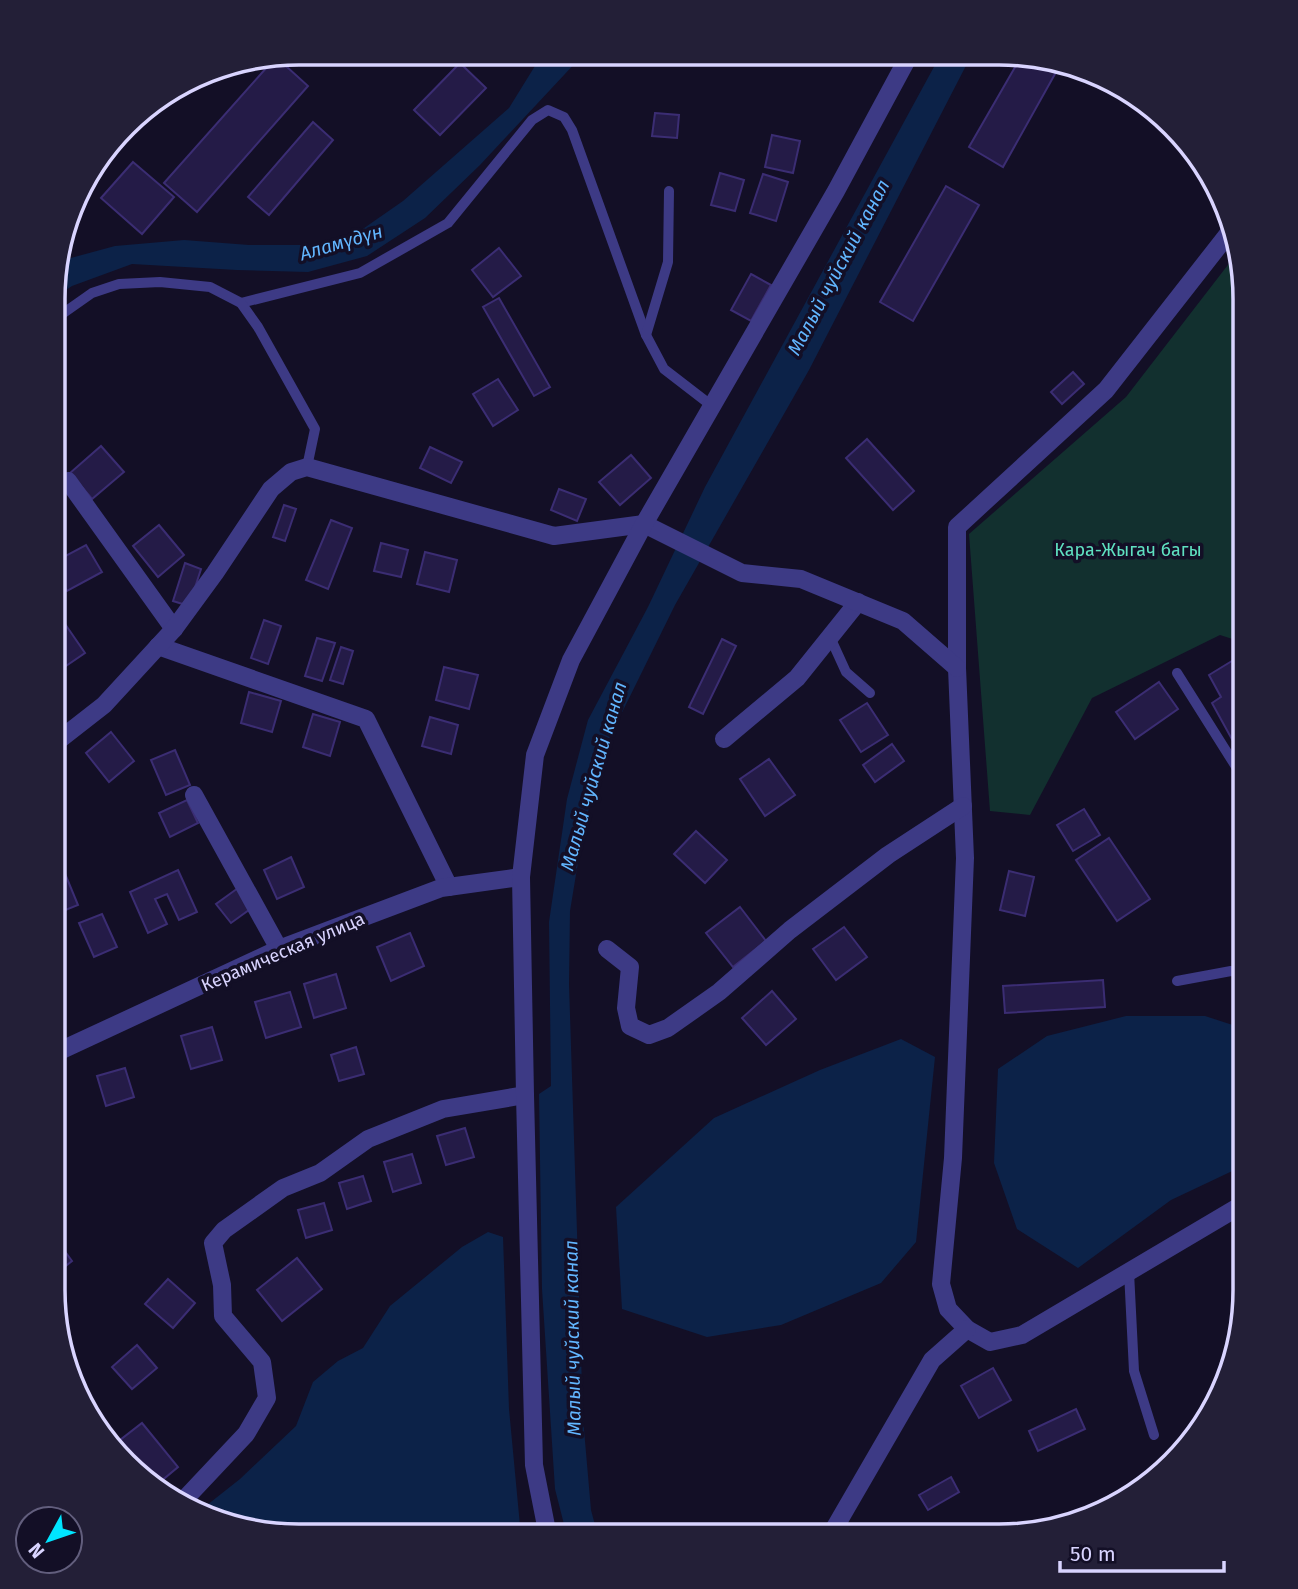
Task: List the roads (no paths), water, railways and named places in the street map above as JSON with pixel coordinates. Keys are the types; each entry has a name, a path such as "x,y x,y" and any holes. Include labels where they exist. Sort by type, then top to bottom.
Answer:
{"street":[{"path":"546,1524 534,1465 521,877 535,755 571,660 644,524 836,191 904,65"},
{"path":"1225,238 1106,390 957,527 957,668 965,858 953,1144 941,1284 948,1309 967,1329 990,1342 1022,1335 1233,1210"},
{"path":"65,735 104,705 174,629 271,489 291,472 307,467 554,536 644,524 742,573 801,579 903,621 957,668"},
{"path":"68,481 174,629"},
{"path":"724,739 797,678 858,603"},
{"path":"158,646 366,719 449,887"},
{"path":"194,795 279,949"},
{"path":"607,949 630,967 626,1008 630,1026 649,1035 668,1028 719,992 790,930 888,855 963,807"},
{"name":"Керамическая улица","path":"65,1048 279,949 441,888 521,877"},
{"path":"188,1496 246,1434 267,1398 262,1362 223,1316 222,1285 213,1243 224,1230 283,1188 320,1173 368,1139 443,1109 525,1095"},
{"path":"838,1524 932,1360 967,1329"}],"lane":[{"path":"241,303 360,272 448,223 532,120 548,110 564,117 572,130 646,335 664,369 712,406"},
{"path":"646,335 668,262 669,191"},
{"path":"65,312 92,293 119,284 160,282 210,287 241,303 258,327 315,429 307,467"},
{"path":"830,637 846,672 870,693"},
{"path":"1177,673 1233,762"},
{"path":"1177,981 1233,972"},
{"path":"1129,1272 1134,1371 1154,1435"}],"water":[{"name":"Аламүдүн","path":"536,65 573,65 480,165 425,218 367,256 308,272 132,264 66,290 68,259 115,246 184,240 249,245 317,245 357,233 403,201 509,108"},
{"name":"Малый чуйский канал","path":"935,65 966,65 809,370 675,605 603,751 583,832 570,911 569,984 583,1418 591,1510 595,1524 564,1524 555,1489 542,1289 539,1094 551,1086 549,922 567,799 588,720 648,607 705,487"},
{"path":"1126,1016 1205,1016 1233,1025 1233,1171 1171,1200 1078,1268 1017,1229 994,1163 998,1069 1047,1036"},
{"path":"901,1039 935,1057 916,1242 881,1283 781,1325 707,1337 622,1309 616,1207 714,1118 820,1070"},
{"path":"488,1232 503,1237 509,1409 520,1524 283,1524 253,1520 207,1505 240,1479 296,1426 313,1382 338,1361 363,1348 390,1306 462,1247"}],"park label":[{"name":"Кара-Жыгач багы","path":"1128,550"}]}
